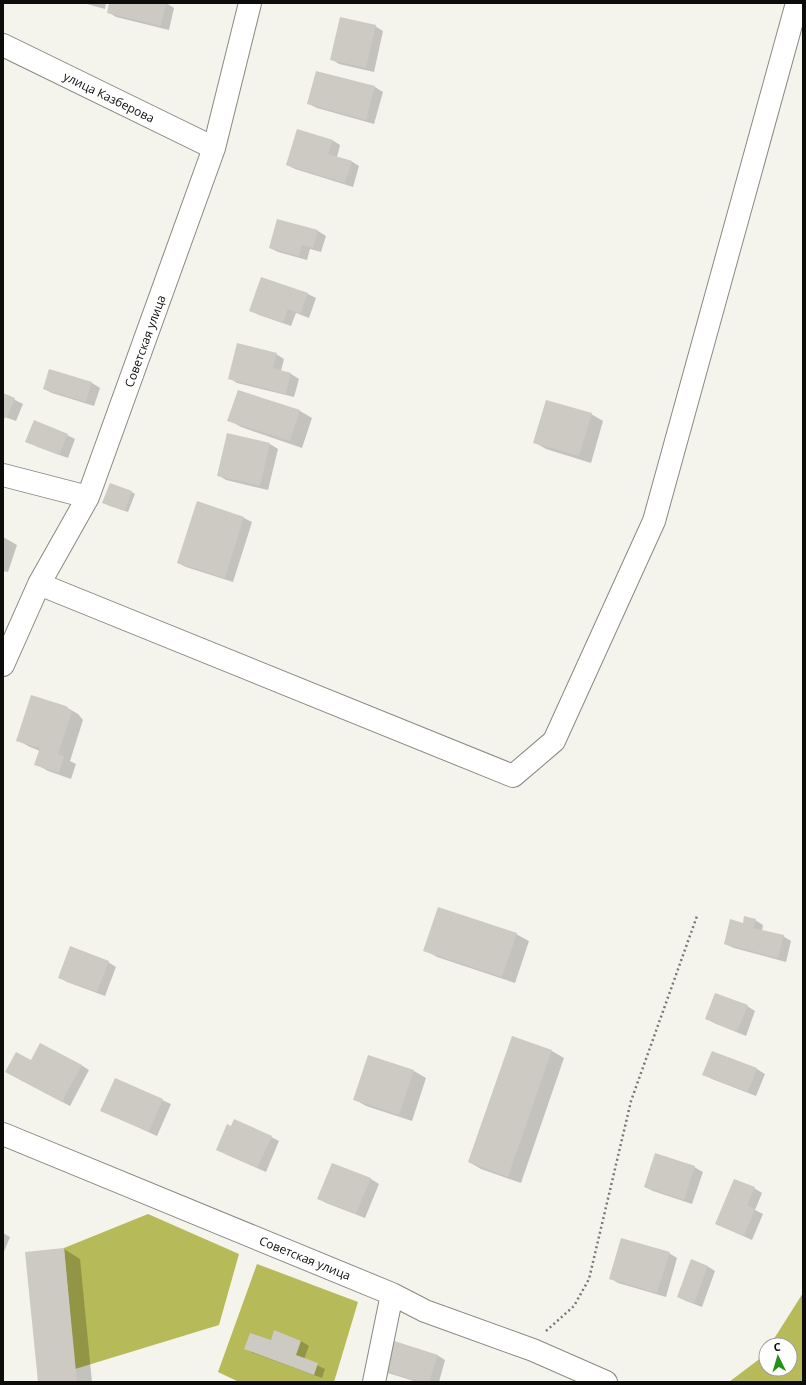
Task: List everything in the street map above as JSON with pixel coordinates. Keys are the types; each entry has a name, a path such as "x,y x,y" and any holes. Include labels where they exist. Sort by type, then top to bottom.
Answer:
{"street":[{"name":"Советская улица","path":"3,665 39,584 88,497 214,148 250,3"},
{"path":"39,584 513,776 554,740 654,521 797,3"},
{"name":"улица Казберова","path":"3,45 214,148"},
{"path":"3,475 88,497"},
{"name":"Советская улица","path":"3,1134 392,1294 425,1311 533,1350 606,1382"},
{"path":"374,1382 392,1294"}],"path":[{"path":"533,1350 540,1337 574,1306 589,1279 631,1100 697,916"}],"shaded area":[{"path":"148,1214 239,1254 219,1325 75,1369 64,1248"},
{"path":"257,1264 358,1302 334,1382 239,1382 218,1372"},
{"path":"803,1293 803,1382 729,1382 758,1360 758,1377 798,1377 798,1337 775,1337"}],"building":[{"path":"109,3 166,3 161,26 107,13"},
{"path":"340,17 376,25 366,68 330,60"},
{"path":"316,71 375,86 366,120 307,104"},
{"path":"297,129 333,140 328,154 352,161 345,183 286,165"},
{"path":"277,219 318,230 313,248 302,245 299,256 269,248"},
{"path":"261,277 308,293 300,314 288,309 283,323 249,311"},
{"path":"237,343 277,353 273,368 291,373 286,394 228,379"},
{"path":"49,369 92,382 86,402 43,389"},
{"path":"238,390 300,410 290,441 227,421"},
{"path":"3,393 15,398 7,418 3,416"},
{"path":"546,400 592,413 579,456 533,443"},
{"path":"34,420 68,434 59,455 25,442"},
{"path":"227,433 270,443 260,486 217,476"},
{"path":"110,483 132,491 125,511 102,503"},
{"path":"197,501 244,517 225,578 177,563"},
{"path":"31,695 66,706 72,712 58,754 64,756 59,773 34,765 40,748 16,741"},
{"path":"438,907 517,933 502,977 423,951"},
{"path":"744,916 756,919 753,928 784,935 778,958 724,944 730,919 743,923"},
{"path":"70,946 109,961 97,992 58,978"},
{"path":"715,993 748,1005 737,1032 705,1019"},
{"path":"512,1036 552,1050 508,1177 468,1162"},
{"path":"40,1043 82,1065 62,1102 5,1072 16,1052 31,1060"},
{"path":"712,1051 757,1068 748,1092 702,1075"},
{"path":"368,1055 414,1070 399,1115 353,1100"},
{"path":"115,1078 163,1099 149,1132 100,1111"},
{"path":"234,1119 272,1136 257,1168 216,1150 227,1124 231,1126"},
{"path":"655,1153 695,1166 684,1200 644,1187"},
{"path":"332,1163 371,1178 356,1214 317,1199"},
{"path":"734,1179 755,1187 747,1205 755,1209 744,1236 715,1224"},
{"path":"621,1238 670,1252 657,1293 609,1279"},
{"path":"64,1248 77,1382 38,1382 25,1252"},
{"path":"691,1259 708,1266 694,1303 677,1297"},
{"path":"274,1330 301,1341 296,1355 318,1363 314,1375 244,1349 250,1333 271,1340"},
{"path":"388,1339 438,1355 429,1382 421,1382 379,1369"}]}
